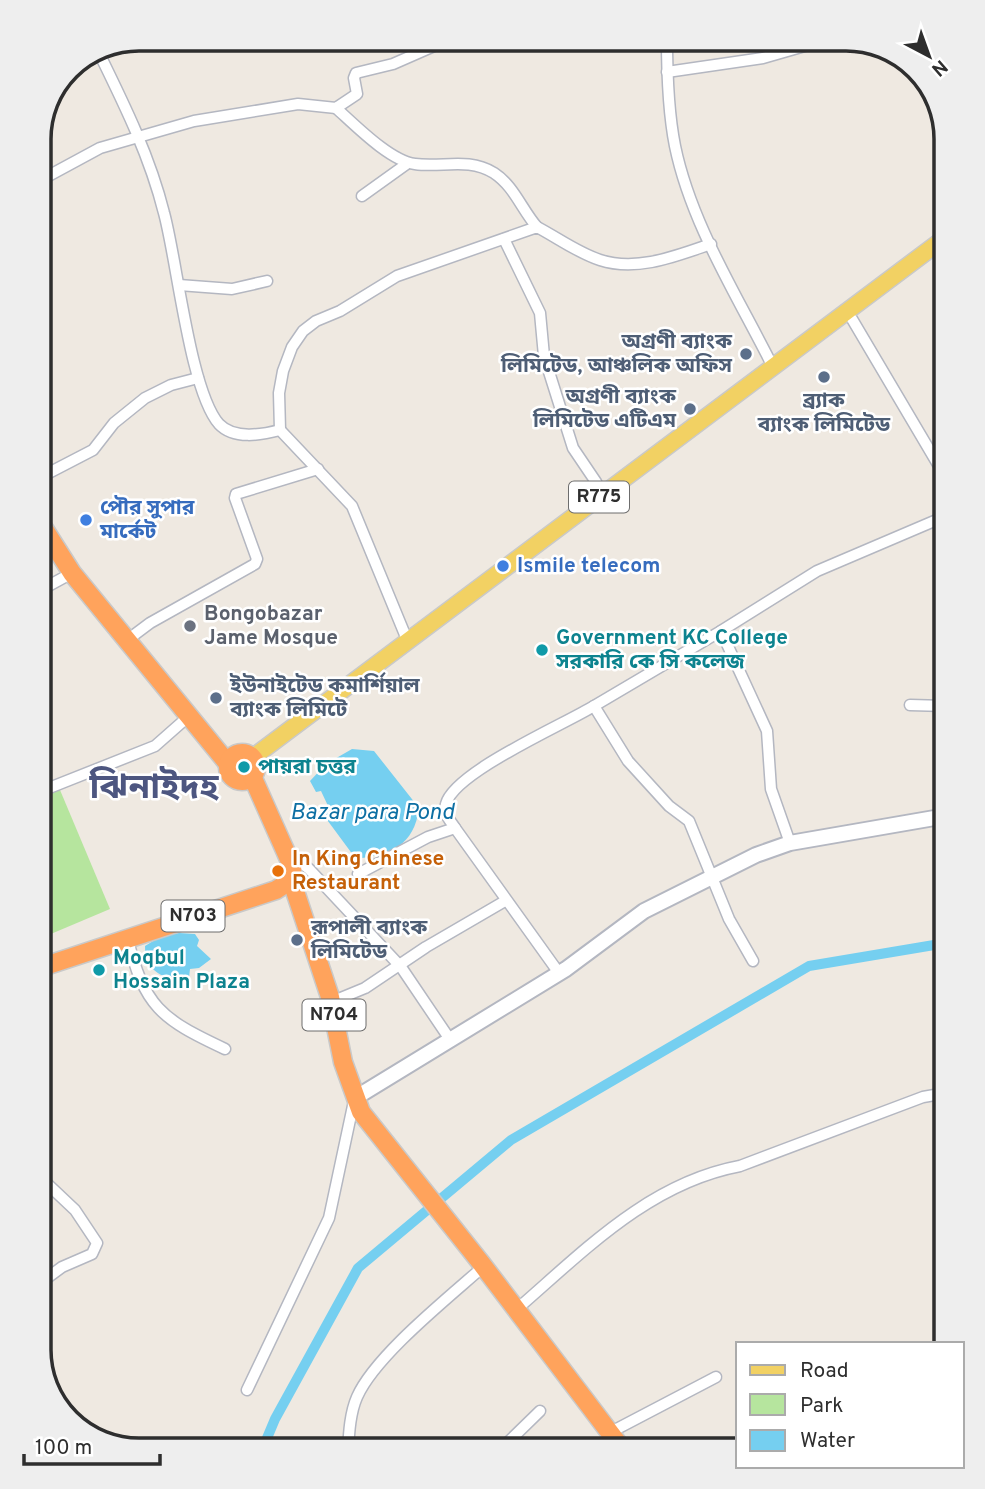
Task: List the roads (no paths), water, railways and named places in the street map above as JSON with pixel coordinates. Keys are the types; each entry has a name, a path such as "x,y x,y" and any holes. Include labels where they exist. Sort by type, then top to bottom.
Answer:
{"highway":[{"path":"51,540 72,573 190,718 244,766 292,866 291,879"},
{"name":"N703","path":"51,963 127,936 276,890 291,879"},
{"name":"N704","path":"291,879 331,1002 343,1062 362,1112 517,1309 613,1438"}],"main road":[{"name":"R775","path":"244,766 934,247"},
{"name":"R775","path":"244,766 934,259"}],"street":[{"path":"336,108 357,94 354,78 356,73 393,64 422,51"},
{"path":"667,51 675,147 683,175 711,244 773,367"},
{"path":"667,72 763,58 787,51"},
{"path":"102,59 141,138 164,212 198,378 217,422 235,434 280,430"},
{"path":"51,175 100,149 194,121 298,104 336,108 394,156 408,163 433,166 462,163 493,173 511,188 537,227 601,261 632,265 669,258 711,244"},
{"path":"362,197 408,163"},
{"path":"408,642 352,506 280,430 278,407 283,371 292,347 303,331 397,276 537,227"},
{"path":"504,239 540,313 544,356 573,448 596,482 582,495 587,507"},
{"path":"179,285 232,289 267,281"},
{"path":"852,319 934,456"},
{"path":"51,472 93,450 114,423 145,398 171,385 198,378"},
{"path":"126,641 150,623 256,564 253,545 235,498 236,494 318,469"},
{"path":"559,973 455,828 445,810 446,801 454,790 522,744 594,706 817,570 934,521"},
{"path":"51,584 72,573"},
{"path":"721,631 767,731 771,789 790,843"},
{"path":"910,705 934,706"},
{"path":"594,706 628,761 669,806 689,821 729,919 754,961"},
{"path":"51,787 155,746 190,718"},
{"path":"247,1391 329,1218 355,1098 559,973 644,911 756,855 790,843 934,818"},
{"path":"358,874 428,836 455,828"},
{"path":"285,851 309,869 401,967 451,1041"},
{"path":"331,1002 365,988 401,967 426,947 505,901"},
{"path":"127,936 142,986 162,1014 225,1049"},
{"path":"517,1309 604,1232 674,1186 710,1171 740,1166 934,1095"},
{"path":"51,1188 75,1210 97,1243 92,1254 51,1275"},
{"path":"349,1438 353,1409 363,1386 405,1337 482,1265"},
{"path":"609,1433 716,1377"},
{"path":"512,1438 540,1410"}],"water":[{"name":"Bazar para Pond","path":"352,749 374,751 419,808 412,831 399,846 390,851 356,859 322,813 329,808 321,791 316,792 310,781 326,764"},
{"path":"195,934 199,940 197,946 211,959 199,968 190,969 189,978 179,977 176,982 154,970 147,960 145,946 163,935"}],"waterway":[{"path":"267,1438 358,1268 511,1140 809,966 934,945"}],"place":[{"name":"অগ্রণী ব্যাংক লিমিটেড, আঞ্চলিক অফিস","path":"746,354"},
{"name":"ব্র্যাক ব্যাংক লিমিটেড","path":"824,377"},
{"name":"অগ্রণী ব্যাংক লিমিটেড এটিএম","path":"690,409"},
{"name":"পৌর সুপার মার্কেট","path":"86,520"},
{"name":"Ismile telecom","path":"503,566"},
{"name":"Bongobazar Jame Mosque","path":"190,626"},
{"name":"Government KC College সরকারি কে সি কলেজ","path":"542,650"},
{"name":"ইউনাইটেড কমার্শিয়াল ব্যাংক লিমিটে","path":"216,698"},
{"name":"পায়রা চত্তর","path":"244,767"},
{"name":"In King Chinese Restaurant","path":"278,871"},
{"name":"রূপালী ব্যাংক লিমিটেড","path":"297,940"},
{"name":"Moqbul Hossain Plaza","path":"99,970"}],"district":[{"name":"ঝিনাইদহ","path":"154,789"}]}
